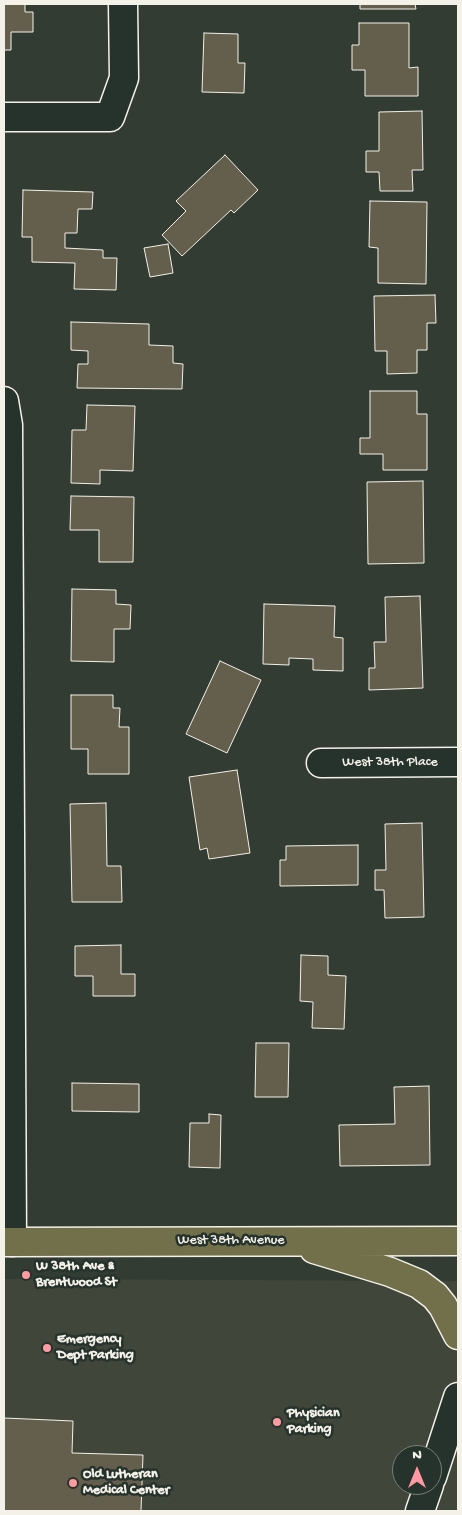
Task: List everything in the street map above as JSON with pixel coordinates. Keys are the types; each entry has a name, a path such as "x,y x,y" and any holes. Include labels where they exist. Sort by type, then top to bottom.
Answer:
{"main road":[{"path":"287,1241 390,1272 419,1284 435,1296 443,1306 458,1335"},
{"name":"West 38th Avenue","path":"8,1242 458,1241"}],"street":[{"path":"4,117 110,117 124,78 123,4"},
{"path":"4,401 8,425 8,1242"},
{"name":"West 38th Place","path":"321,763 458,762"},
{"path":"442,1446 458,1397"},
{"path":"420,1511 426,1495"}],"shaded area":[{"path":"4,1279 458,1281 458,1511 4,1511"}],"building":[{"path":"4,4 25,4 25,12 33,12 33,32 11,32 11,50 4,50"},
{"path":"360,4 415,4 416,9 360,9"},
{"path":"359,23 409,23 409,68 418,67 418,96 365,96 365,70 352,70 352,45 359,45"},
{"path":"204,33 238,34 238,63 245,63 244,93 202,92"},
{"path":"422,111 423,170 412,170 413,191 380,191 379,172 366,172 366,151 379,151 379,112"},
{"path":"225,155 258,190 234,213 231,210 182,256 162,235 186,211 176,201"},
{"path":"23,190 93,192 92,209 78,209 77,233 65,233 65,248 103,250 103,258 117,258 116,290 74,289 75,263 32,262 32,237 22,237"},
{"path":"370,201 427,202 426,284 378,283 378,248 369,247"},
{"path":"168,244 173,273 150,277 144,248"},
{"path":"435,295 436,323 427,323 427,350 417,350 417,373 387,374 387,351 375,351 374,296"},
{"path":"71,322 149,324 149,345 173,346 173,363 183,364 182,389 77,388 78,364 88,364 88,351 71,350"},
{"path":"370,391 417,391 417,414 427,414 427,470 383,470 383,454 360,454 360,438 370,438"},
{"path":"87,405 135,406 133,471 100,470 100,484 71,483 72,430 86,430"},
{"path":"423,481 424,563 368,564 367,482"},
{"path":"71,496 134,497 133,562 99,562 99,530 70,530"},
{"path":"72,589 116,590 116,604 131,605 130,629 114,629 114,662 71,661"},
{"path":"420,596 423,688 369,690 369,668 375,668 374,642 386,642 385,597"},
{"path":"264,604 335,606 334,637 343,638 343,671 313,670 313,659 289,658 289,665 263,664"},
{"path":"220,661 261,680 227,753 186,734"},
{"path":"71,695 113,695 113,708 120,708 119,727 129,727 129,774 88,774 88,749 71,749"},
{"path":"237,770 250,853 209,859 207,848 200,850 189,777"},
{"path":"106,803 107,866 121,866 122,902 72,902 70,804"},
{"path":"422,823 424,917 385,918 384,890 375,890 375,870 386,870 385,824"},
{"path":"358,845 358,885 280,886 280,860 286,860 286,846"},
{"path":"121,945 121,974 135,974 135,996 93,996 93,976 75,976 75,946"},
{"path":"301,955 328,956 328,975 346,976 344,1029 312,1028 313,1002 300,1001"},
{"path":"256,1043 289,1043 288,1097 255,1097"},
{"path":"72,1083 139,1084 139,1112 72,1111"},
{"path":"429,1086 430,1165 340,1166 339,1125 395,1124 394,1087"},
{"path":"209,1114 221,1115 220,1168 189,1167 190,1123 209,1123"},
{"name":"Old Lutheran Medical Center","path":"4,1418 73,1421 72,1453 143,1455 141,1511 4,1511"}],"place":[{"name":"W 38th Ave & Brentwood St","path":"26,1275"},
{"name":"Emergency Dept Parking","path":"47,1348"},
{"name":"Physician Parking","path":"277,1422"},
{"name":"Old Lutheran Medical Center","path":"73,1483"}]}
